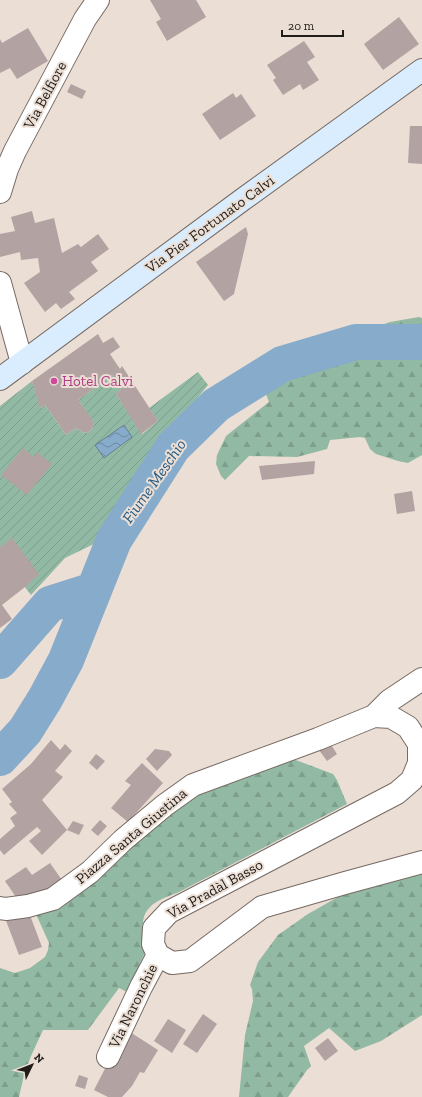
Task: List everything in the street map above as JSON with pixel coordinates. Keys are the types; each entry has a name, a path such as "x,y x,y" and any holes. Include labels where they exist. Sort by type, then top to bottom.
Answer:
{"main road":[{"name":"Via Pier Fortunato Calvi","path":"0,379 242,200 422,70"}],"street":[{"name":"Via Belfiore","path":"0,192 7,169 15,151 85,19 98,0"},
{"path":"0,283 22,363"},
{"path":"374,716 389,701 422,679"},
{"name":"Piazza Santa Giustina","path":"0,908 6,909 28,906 53,899 90,872 123,840 165,805 193,785 318,739 374,716"},
{"name":"Via Pradàl Basso","path":"158,955 153,944 154,928 169,912 397,793 412,780 419,763 419,744 408,727 391,717 374,716"},
{"path":"158,955 172,963 190,961 262,907 345,882 422,862"},
{"name":"Via Naronchie","path":"108,1057 158,955"}],"green space":[{"path":"419,317 422,318 422,455 408,463 376,454 370,449 365,438 360,437 330,440 327,449 297,457 249,456 225,480 221,476 216,464 217,455 226,436 269,402 261,381 296,360 335,341 390,322"},
{"path":"198,372 208,385 148,460 110,519 100,541 65,558 31,595 0,555 0,406 32,381 41,408 45,405 66,435 76,428 87,433 92,429 94,423 78,400 112,375 121,389 116,394 142,434 158,421 149,408"},
{"path":"293,759 333,774 347,804 179,892 161,899 150,907 144,917 143,924 144,932 149,945 139,965 129,993 119,988 88,1030 43,1030 24,1075 19,1097 0,1097 0,968 15,973 30,968 45,957 49,943 36,914 192,790"},
{"path":"422,873 422,1015 381,1041 355,1051 329,1028 304,1046 311,1066 288,1097 239,1097 245,1035 253,1001 252,989 250,985 258,962 278,935 308,914 338,897 357,890"}],"water":[{"path":"124,425 132,437 104,458 95,445"}],"building":[{"path":"150,0 196,0 206,17 167,41 156,22 161,19"},
{"path":"399,17 419,44 383,70 364,44"},
{"path":"28,28 48,61 17,79 10,68 0,73 0,39 2,43"},
{"path":"304,41 315,57 307,62 319,80 303,90 300,84 283,95 273,80 276,78 267,65"},
{"path":"71,84 86,91 82,99 67,92"},
{"path":"233,93 236,98 241,94 256,116 220,140 202,114"},
{"path":"410,126 422,126 422,164 408,163"},
{"path":"32,211 35,223 54,218 62,253 78,244 81,247 98,234 109,249 91,262 98,271 69,292 75,299 61,309 56,303 45,312 24,283 40,272 38,258 21,260 20,252 0,257 0,234 15,231 11,217"},
{"path":"246,227 248,234 234,294 224,301 196,262"},
{"path":"98,334 103,343 113,337 120,347 110,354 120,369 122,366 158,421 141,434 116,394 121,389 112,375 78,400 94,423 92,429 87,433 76,428 66,435 45,405 40,408 32,381"},
{"path":"23,448 34,457 37,452 52,464 27,495 1,475"},
{"path":"315,461 314,474 262,480 259,466"},
{"path":"412,491 415,511 397,514 394,494"},
{"path":"12,538 39,574 2,605 12,619 0,628 0,547"},
{"path":"51,740 60,750 65,744 72,751 55,771 63,777 42,800 67,830 42,855 29,841 41,831 37,827 4,855 0,850 0,839 15,826 10,818 17,813 9,804 12,802 2,789 31,764"},
{"path":"330,743 337,754 327,761 319,750"},
{"path":"155,749 169,751 172,755 157,771 146,759"},
{"path":"96,754 105,761 97,770 89,763"},
{"path":"142,763 163,783 128,822 111,808 131,785 125,781"},
{"path":"100,820 107,826 98,836 91,830"},
{"path":"73,821 84,825 79,835 67,830"},
{"path":"50,863 64,883 43,897 39,891 20,903 5,881 26,867 32,875"},
{"path":"28,910 42,947 19,955 5,918"},
{"path":"203,1014 217,1024 197,1053 183,1044"},
{"path":"168,1019 186,1030 172,1053 154,1041"},
{"path":"130,1032 158,1050 144,1073 140,1072 132,1086 122,1097 108,1097 94,1090 111,1057"},
{"path":"328,1038 338,1051 325,1061 315,1048"},
{"path":"79,1075 88,1078 85,1089 75,1086"}],"waterway":[{"name":"Fiume Meschio","path":"0,758 25,731 45,699 66,660 114,540 173,447 216,405 282,364 356,342 422,342"},
{"path":"0,661 50,604 94,590"}],"place":[{"name":"Hotel Calvi","path":"54,381"}]}
